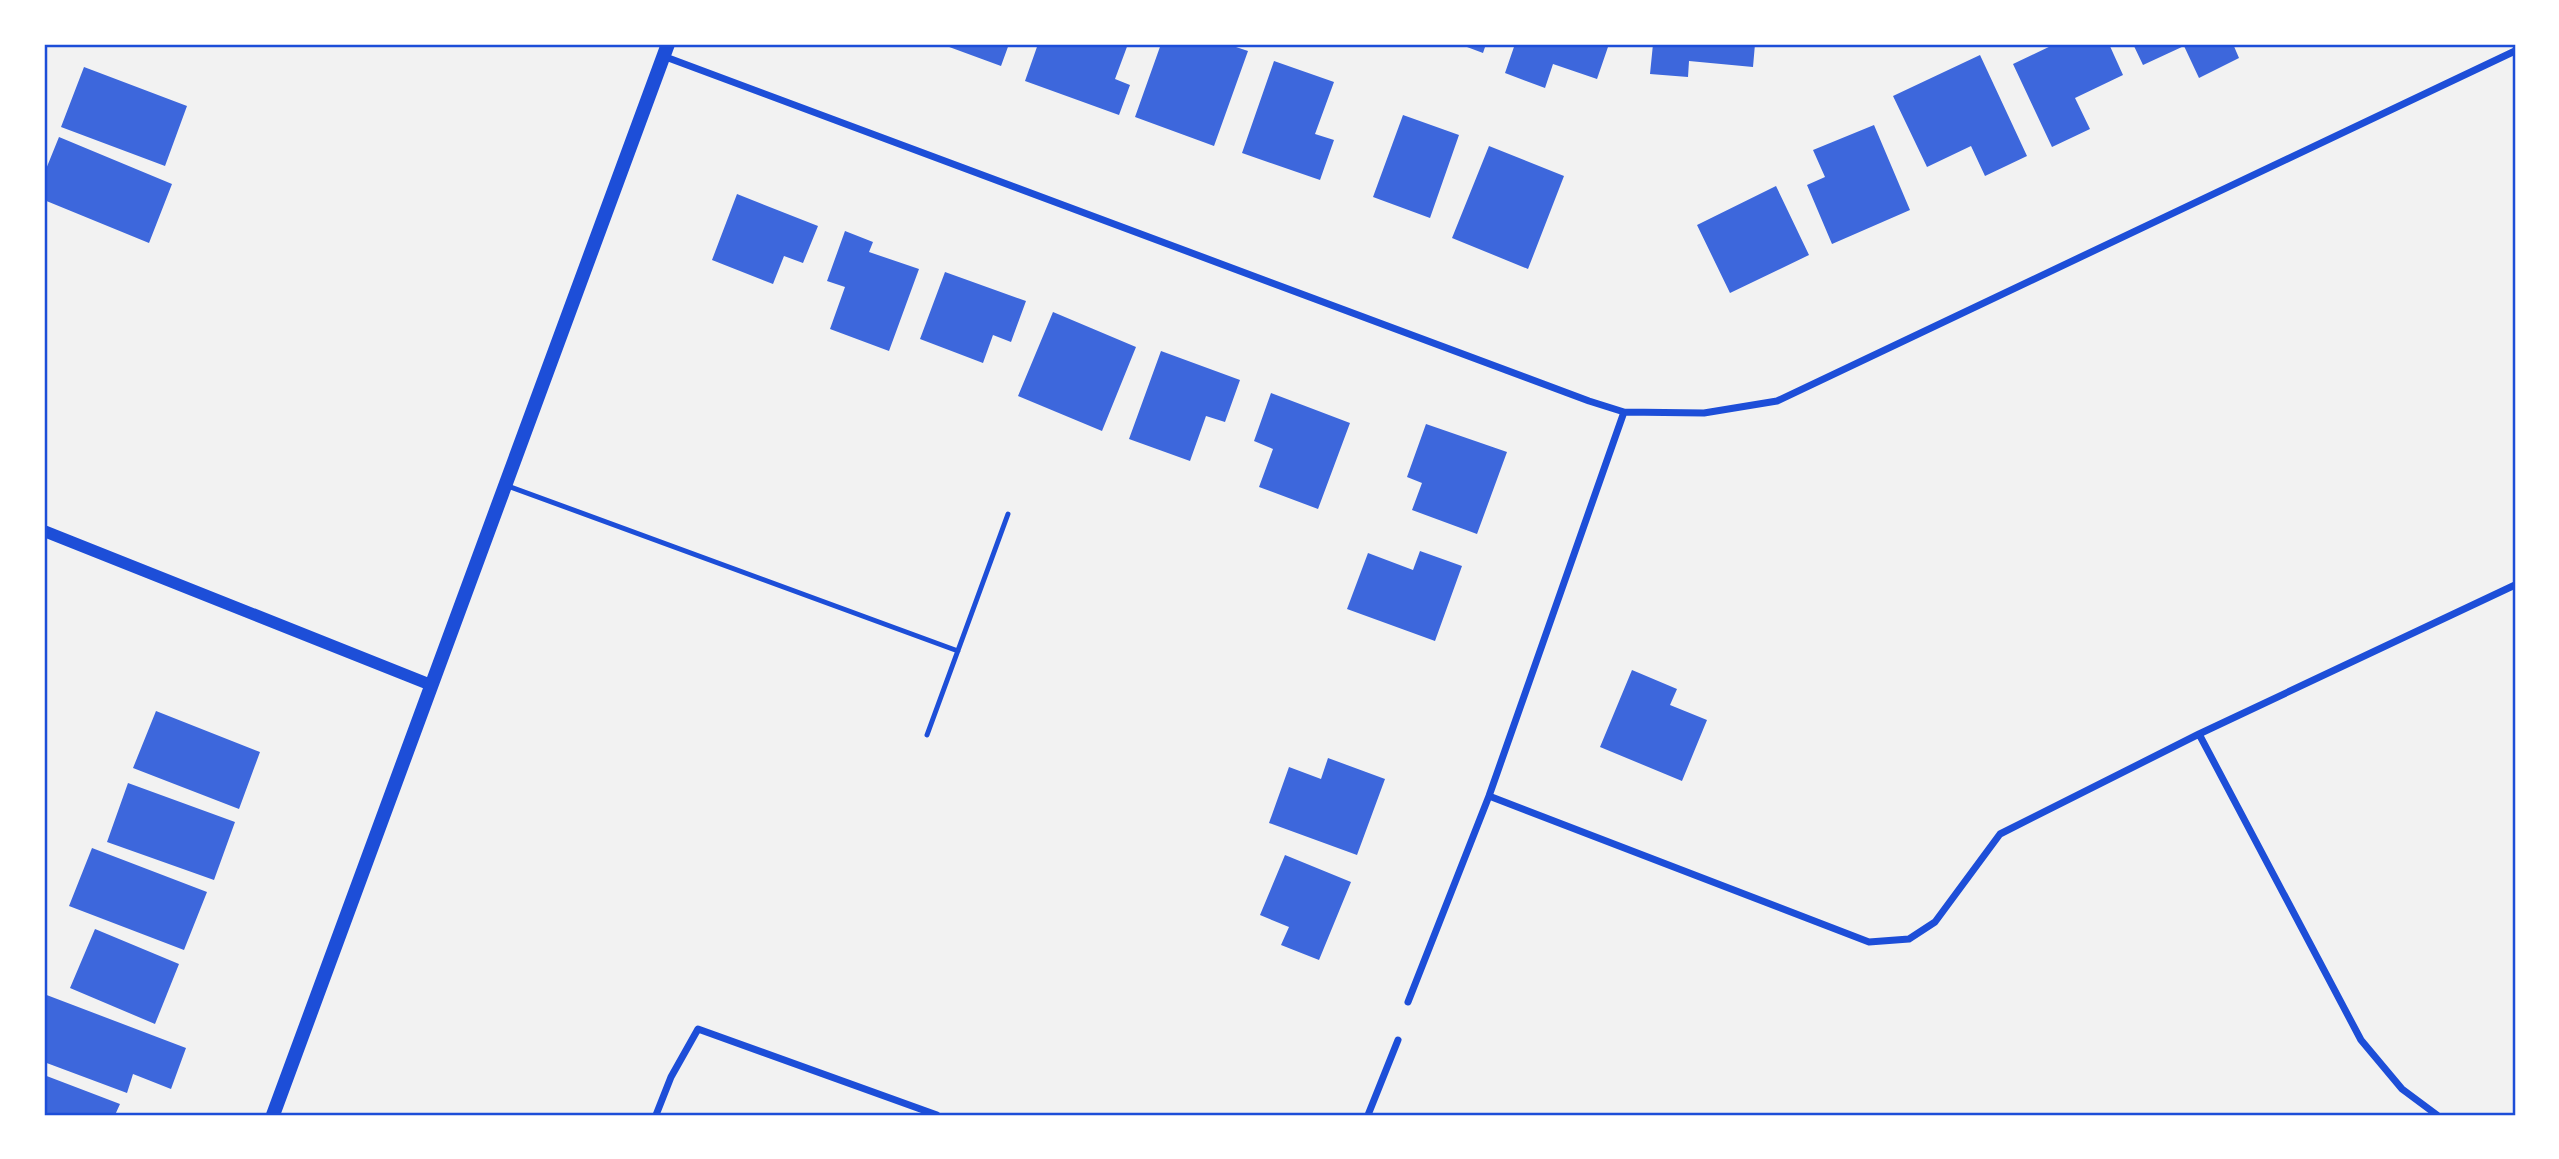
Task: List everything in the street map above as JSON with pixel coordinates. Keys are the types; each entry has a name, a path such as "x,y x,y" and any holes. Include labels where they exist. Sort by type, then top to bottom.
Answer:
{"main road":[{"path":"273,1115 666,50"}],"street":[{"path":"666,50 1531,381 1624,412 1704,413 1777,401 2515,51"},
{"path":"1408,1002 1489,796 1624,412"},
{"path":"44,531 431,685"},
{"path":"1489,796 1869,943 1909,939 1935,922 2000,834 2199,734 2515,585"},
{"path":"2199,734 2361,1040 2402,1089 2437,1115"},
{"path":"656,1115 671,1077 698,1029 937,1115"},
{"path":"1368,1115 1398,1040"}],"lane":[{"path":"505,485 958,650"},
{"path":"927,735 1009,514"}],"building":[{"path":"941,44 1009,44 1001,66"},
{"path":"1038,44 1128,44 1115,79 1130,85 1119,115 1025,81"},
{"path":"1161,44 1227,44 1248,51 1214,146 1135,117"},
{"path":"1459,44 1486,44 1483,53"},
{"path":"1515,44 1609,44 1597,79 1553,64 1545,88 1505,73"},
{"path":"1653,44 1755,44 1753,67 1689,61 1688,77 1650,74"},
{"path":"2055,44 2109,44 2123,75 2075,98 2090,129 2052,147 2013,64"},
{"path":"2133,44 2233,44 2239,58 2199,78 2184,46 2143,65"},
{"path":"1980,55 2027,156 1985,176 1971,146 1927,167 1893,96"},
{"path":"1274,61 1334,82 1315,134 1334,140 1320,180 1242,153"},
{"path":"84,67 187,106 165,166 61,127"},
{"path":"1403,115 1459,135 1430,218 1373,197"},
{"path":"1874,125 1910,210 1832,244 1807,185 1825,177 1813,150"},
{"path":"59,137 172,184 149,243 44,200 44,174"},
{"path":"1489,146 1564,176 1528,269 1452,238"},
{"path":"1776,186 1809,255 1730,293 1697,225"},
{"path":"737,194 818,226 803,263 784,256 773,284 712,260"},
{"path":"845,231 873,242 869,252 919,269 889,351 830,329 845,287 827,281"},
{"path":"945,272 1026,301 1011,342 993,335 983,363 920,339"},
{"path":"1053,312 1136,347 1102,431 1018,396"},
{"path":"1161,351 1240,380 1225,422 1206,416 1190,461 1129,439"},
{"path":"1271,393 1350,423 1318,509 1259,487 1273,449 1254,441"},
{"path":"1426,424 1507,452 1477,534 1412,510 1422,483 1407,477"},
{"path":"1420,551 1462,566 1435,641 1347,609 1368,553 1413,570"},
{"path":"1632,670 1677,689 1670,705 1707,720 1682,781 1600,747"},
{"path":"156,711 260,752 239,809 133,768"},
{"path":"1328,758 1385,779 1357,855 1269,823 1289,767 1321,779"},
{"path":"128,783 235,822 214,880 107,842"},
{"path":"92,848 207,892 184,950 69,906"},
{"path":"1285,855 1351,882 1319,960 1281,945 1289,927 1260,915"},
{"path":"95,929 179,964 155,1024 70,988"},
{"path":"44,994 186,1048 171,1089 133,1074 127,1093 44,1062"},
{"path":"44,1075 120,1104 115,1115 44,1115"}]}
